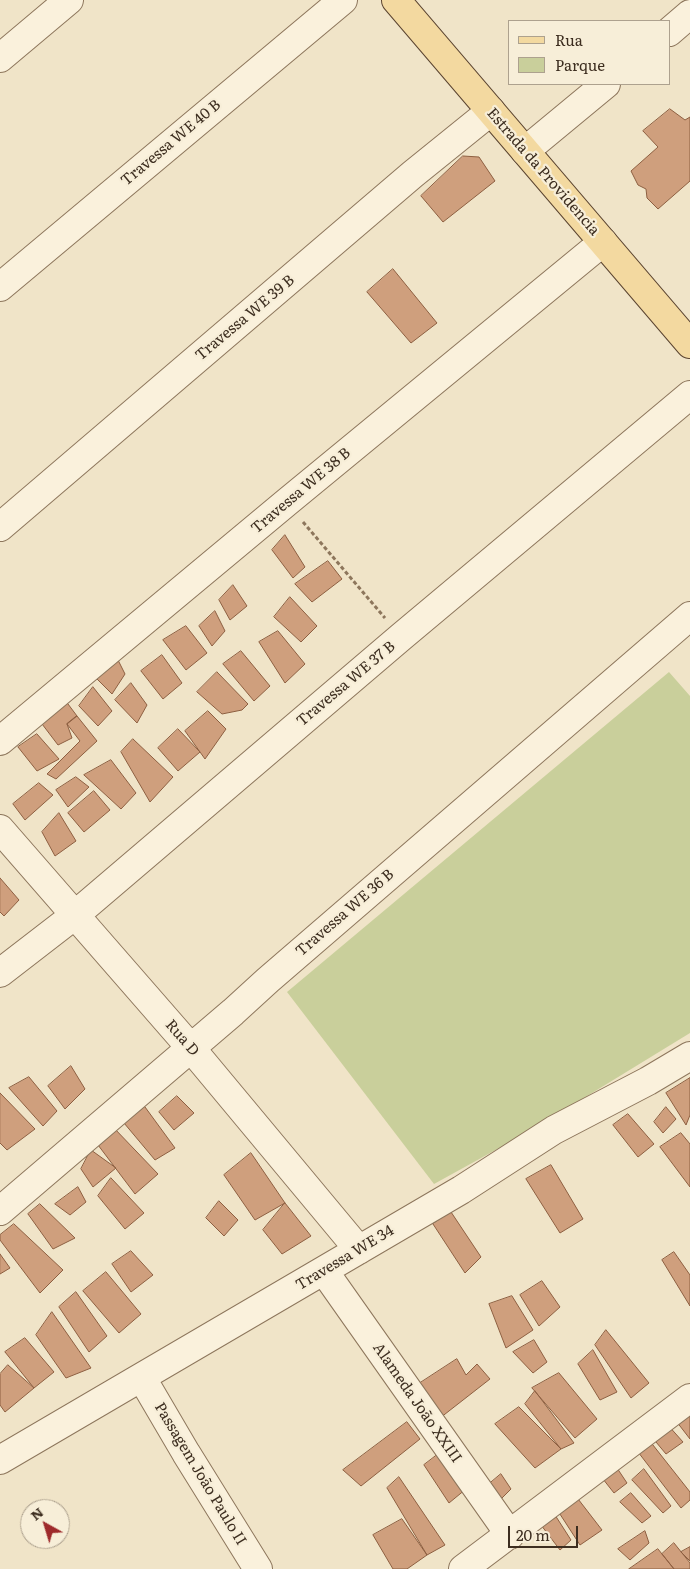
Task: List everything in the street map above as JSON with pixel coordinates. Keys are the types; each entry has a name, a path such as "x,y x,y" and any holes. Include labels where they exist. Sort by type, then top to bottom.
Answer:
{"main road":[{"name":"Estrada da Providencia","path":"398,1 690,344"}],"street":[{"path":"0,58 69,0"},
{"name":"Travessa WE 40 B","path":"0,287 343,0"},
{"path":"670,31 690,14"},
{"path":"525,151 605,85"},
{"name":"Travessa WE 39 B","path":"0,527 413,174 491,111"},
{"name":"Travessa WE 38 B","path":"0,742 287,502 603,242"},
{"name":"Travessa WE 37 B","path":"0,973 75,915 690,395"},
{"name":"Travessa WE 36 B","path":"0,1211 690,616"},
{"name":"Rua D","path":"0,829 190,1047 359,1250"},
{"name":"Travessa WE 34","path":"0,1460 461,1190 554,1130 648,1081 690,1056"},
{"name":"Alameda João XXIII","path":"324,1271 510,1535"},
{"name":"Passagem João Paulo II","path":"142,1378 258,1569"},
{"path":"463,1569 690,1398"}],"path":[{"path":"287,502 401,638"}],"green space":[{"path":"669,672 690,696 690,1033 530,1131 434,1184 287,992"}],"building":[{"path":"670,109 685,120 690,117 690,181 658,209 647,198 646,189 638,185 631,171 658,147 643,131"},
{"path":"463,156 479,157 495,181 443,222 421,196"},
{"path":"393,269 437,323 411,343 367,292"},
{"path":"285,535 305,567 293,578 272,550"},
{"path":"328,561 342,579 312,602 295,584"},
{"path":"233,585 247,606 230,620 219,600"},
{"path":"290,597 317,626 301,642 274,617"},
{"path":"215,611 225,631 212,646 199,626"},
{"path":"186,626 207,653 186,670 163,640"},
{"path":"278,631 305,664 285,683 259,642"},
{"path":"241,651 270,686 254,701 223,664"},
{"path":"162,655 182,683 163,699 141,671"},
{"path":"118,660 125,674 112,694 95,677"},
{"path":"217,672 248,704 242,710 222,714 197,692"},
{"path":"131,683 147,705 137,723 115,700"},
{"path":"93,687 112,711 98,726 79,706"},
{"path":"65,700 77,716 67,724 72,738 58,745 39,720"},
{"path":"208,711 226,729 205,759 185,731"},
{"path":"77,716 97,741 56,779 47,774 80,741 67,724"},
{"path":"178,729 200,752 178,771 158,748"},
{"path":"37,734 59,759 37,771 18,747"},
{"path":"133,739 173,777 150,802 121,752"},
{"path":"111,760 136,793 121,809 84,775"},
{"path":"76,777 89,787 68,807 56,790"},
{"path":"39,783 53,795 25,820 13,804"},
{"path":"94,791 110,810 84,832 68,813"},
{"path":"59,813 76,841 55,856 42,832"},
{"path":"0,878 19,900 4,916 0,912"},
{"path":"71,1066 85,1089 65,1109 48,1086"},
{"path":"29,1077 57,1111 43,1126 9,1088"},
{"path":"690,1078 690,1115 686,1125 666,1093"},
{"path":"0,1093 35,1129 7,1150 0,1143"},
{"path":"177,1096 194,1113 174,1130 159,1112"},
{"path":"145,1107 175,1148 155,1160 124,1123"},
{"path":"666,1107 676,1119 663,1133 654,1122"},
{"path":"628,1114 654,1144 638,1157 613,1125"},
{"path":"113,1127 158,1174 135,1194 95,1141"},
{"path":"681,1133 690,1144 690,1187 660,1147"},
{"path":"91,1150 116,1168 93,1187 81,1169"},
{"path":"251,1153 285,1203 255,1220 224,1175"},
{"path":"551,1165 583,1219 560,1233 526,1179"},
{"path":"111,1178 144,1213 125,1229 98,1196"},
{"path":"78,1187 86,1202 70,1215 55,1204"},
{"path":"219,1201 238,1220 224,1236 206,1218"},
{"path":"285,1203 311,1236 282,1254 263,1230"},
{"path":"40,1204 75,1238 53,1249 28,1214"},
{"path":"451,1212 481,1257 465,1273 433,1224"},
{"path":"14,1224 63,1270 40,1293 0,1240 0,1235"},
{"path":"131,1251 153,1275 131,1292 112,1264"},
{"path":"674,1252 690,1275 690,1306 662,1260"},
{"path":"0,1254 10,1268 0,1274"},
{"path":"106,1272 141,1314 119,1333 83,1291"},
{"path":"542,1281 560,1307 539,1326 520,1295"},
{"path":"76,1292 107,1336 89,1352 59,1307"},
{"path":"512,1296 533,1330 506,1348 489,1304"},
{"path":"52,1312 91,1368 66,1378 36,1335"},
{"path":"606,1330 649,1383 631,1398 595,1345"},
{"path":"25,1338 54,1372 34,1388 5,1352"},
{"path":"534,1340 547,1362 533,1373 513,1352"},
{"path":"593,1350 617,1392 600,1400 578,1364"},
{"path":"457,1359 466,1375 477,1364 490,1379 440,1418 414,1387"},
{"path":"8,1365 34,1388 5,1412 0,1405 0,1374"},
{"path":"559,1373 597,1419 575,1438 532,1388"},
{"path":"535,1391 574,1443 561,1449 525,1404"},
{"path":"519,1407 561,1449 535,1468 495,1424"},
{"path":"681,1409 690,1417 690,1439 673,1417"},
{"path":"407,1422 420,1439 361,1486 343,1470"},
{"path":"667,1424 683,1442 666,1454 651,1436"},
{"path":"649,1440 690,1492 690,1500 681,1508 635,1448"},
{"path":"441,1452 466,1489 449,1503 424,1465"},
{"path":"615,1465 627,1483 614,1493 599,1474"},
{"path":"644,1469 671,1506 663,1513 632,1480"},
{"path":"501,1474 511,1489 496,1504 482,1490"},
{"path":"399,1477 445,1545 427,1555 387,1488"},
{"path":"631,1493 651,1516 642,1523 620,1502"},
{"path":"575,1495 602,1530 580,1545 556,1508"},
{"path":"555,1515 571,1540 560,1550 541,1525"},
{"path":"402,1519 427,1555 407,1569 393,1569 373,1535"},
{"path":"645,1531 649,1543 630,1560 618,1549"},
{"path":"674,1543 690,1563 690,1569 674,1569 662,1554"},
{"path":"690,1547 690,1561 681,1552"},
{"path":"658,1549 674,1569 629,1569"}]}
